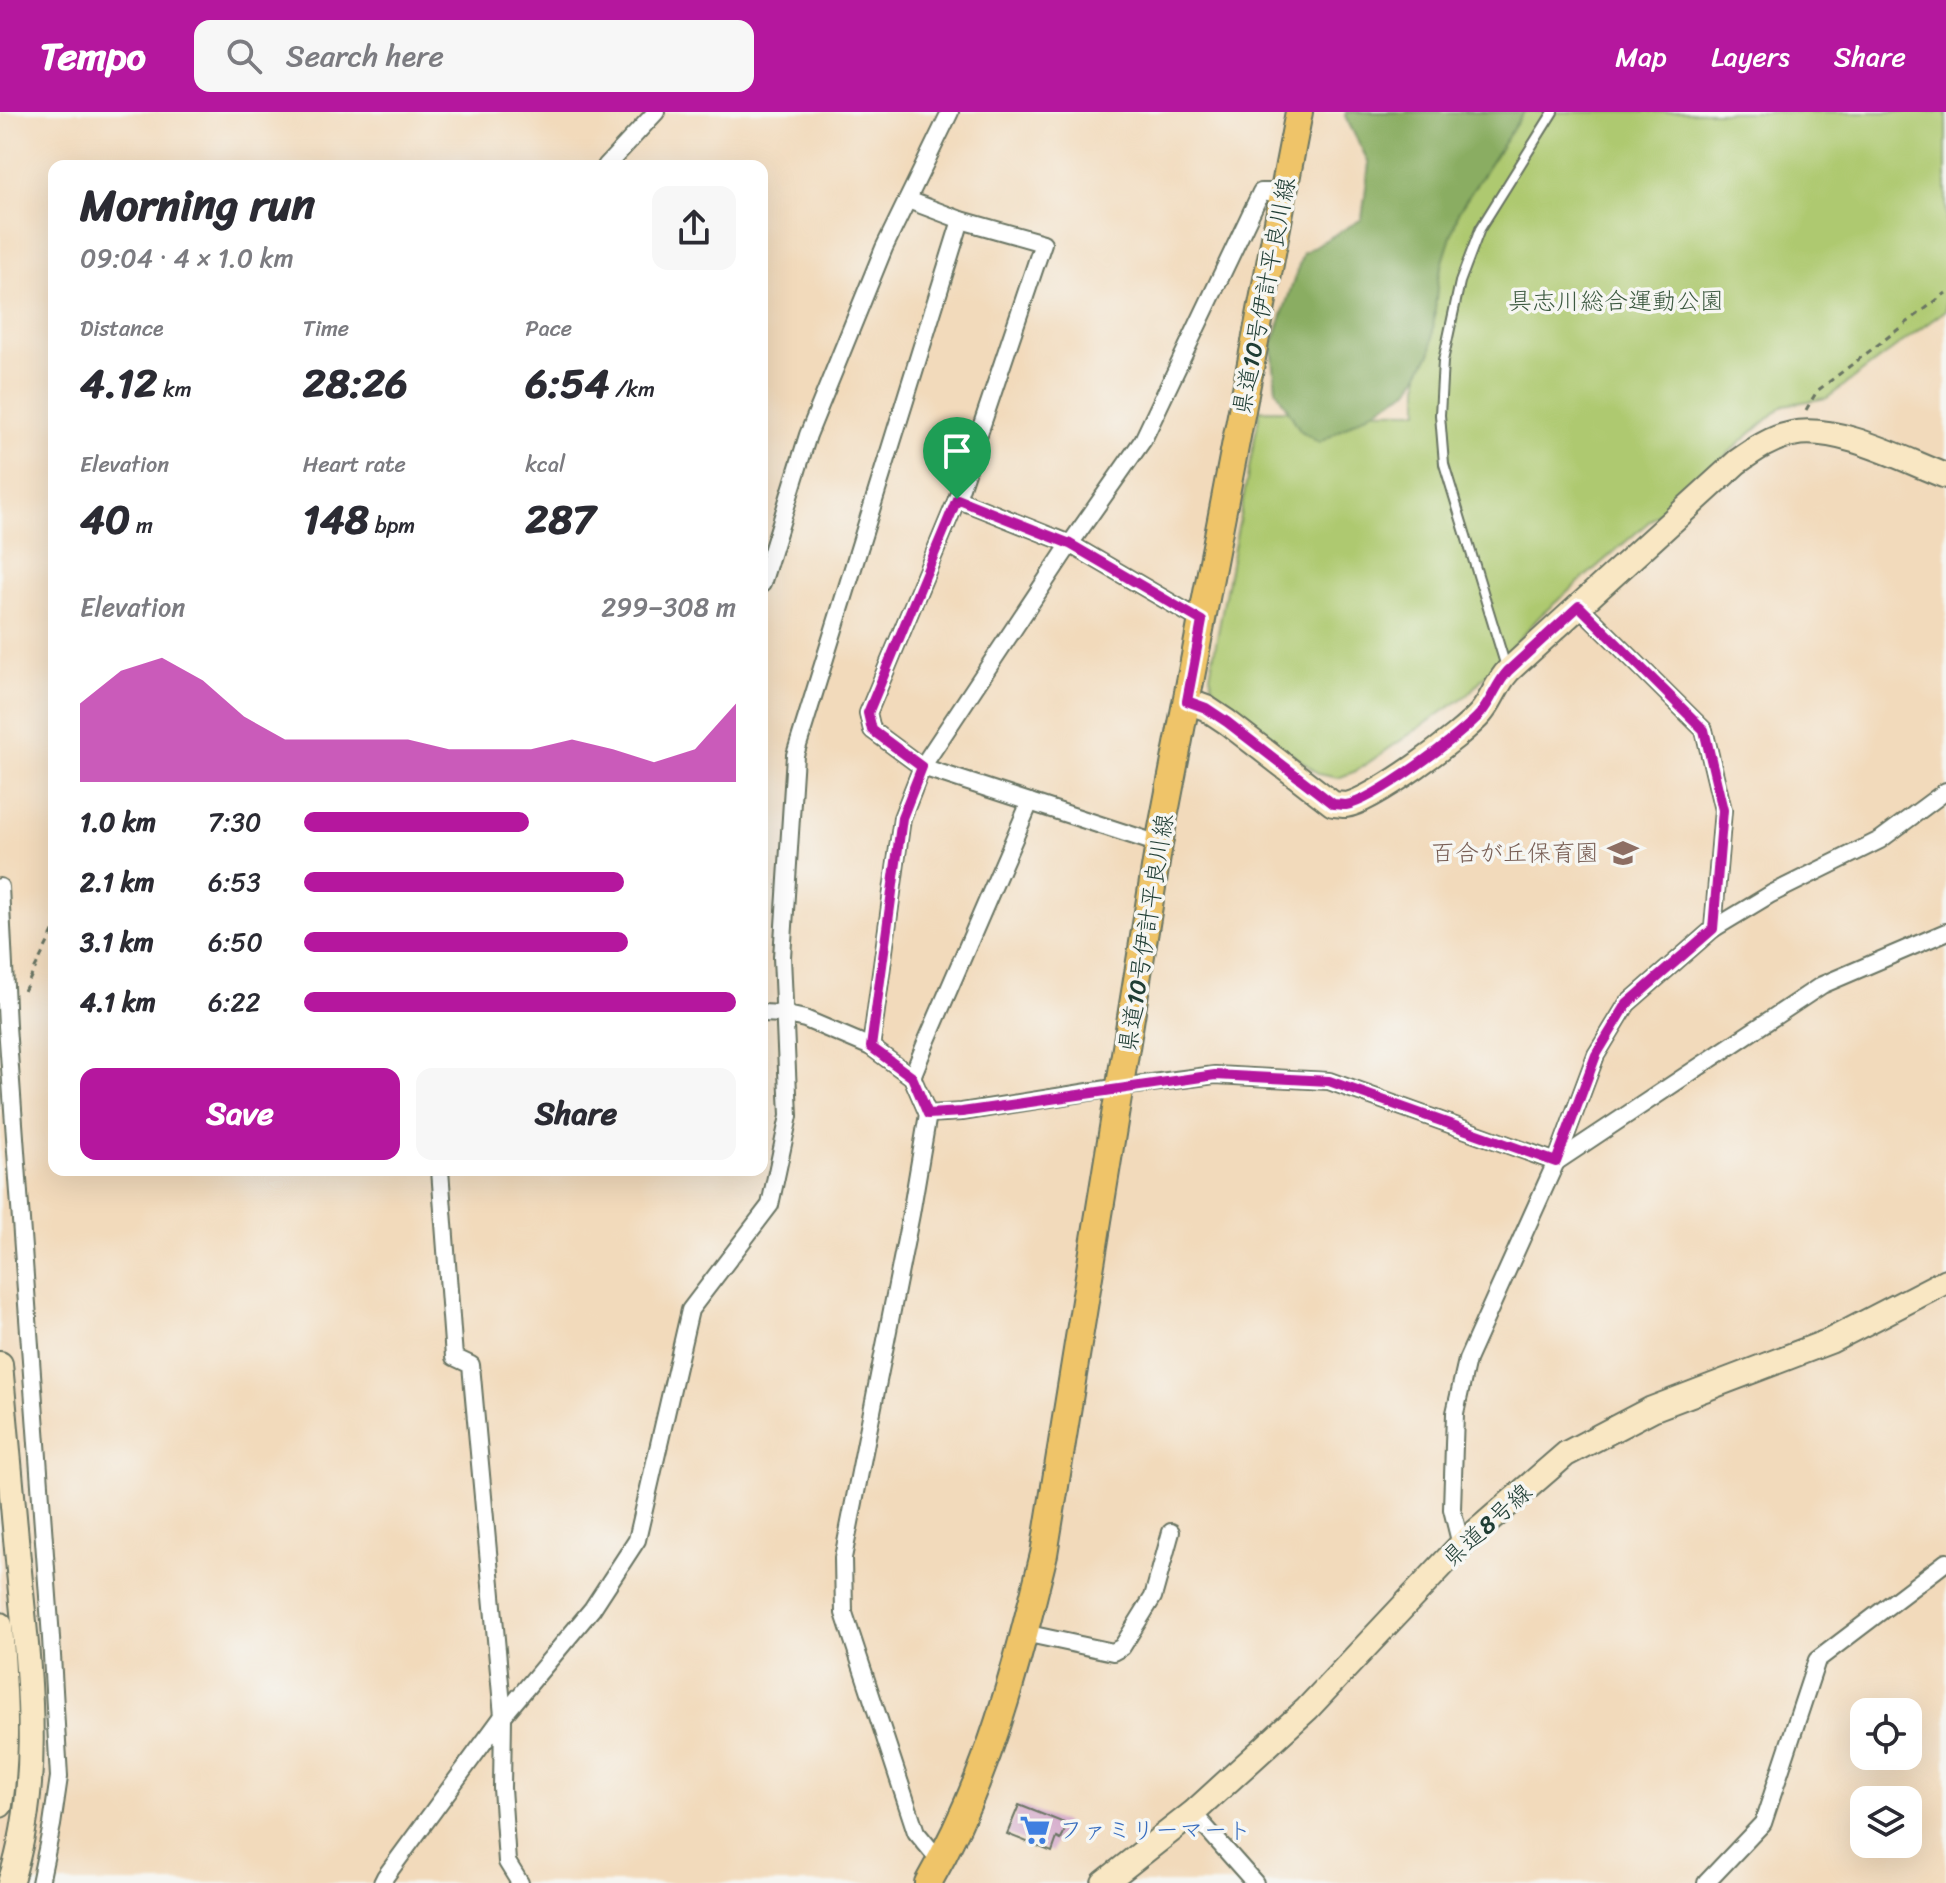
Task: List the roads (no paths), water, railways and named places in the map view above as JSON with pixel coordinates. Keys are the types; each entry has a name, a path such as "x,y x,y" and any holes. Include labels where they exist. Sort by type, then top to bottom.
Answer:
{"main road":[{"name":"県道10号伊計平良川線","path":"934,1876 964,1815 1004,1709 1044,1554 1159,844 1299,112"},
{"path":"1187,701 1206,708 1227,722 1333,804 1346,805 1368,796 1427,759 1480,714 1508,671 1737,462 1762,445 1791,434 1813,432 1843,435 1946,476"},
{"name":"県道8号線","path":"1104,1883 1193,1813 1307,1709 1461,1545 1566,1454 1652,1409 1830,1341 1946,1281"},
{"path":"0,1364 31,1721 28,1805 10,1882"},
{"path":"0,1625 6,1709 0,1805"}],"street":[{"path":"612,160 656,112"},
{"path":"768,565 808,435 884,248 950,112"},
{"path":"871,1047 902,818 922,767 1143,440 1261,192 1284,192"},
{"path":"908,200 961,220 1043,243 957,499 868,713 872,730 922,767 1159,844"},
{"path":"382,1883 503,1716 592,1609 637,1540 690,1310 770,1205 789,1116 782,957 795,755 961,220"},
{"path":"957,499 1070,544 1202,621"},
{"path":"1579,606 1704,730 1723,810 1713,929"},
{"path":"1461,1545 1452,1509 1455,1413 1467,1360 1556,1162 1596,1055 1627,1004 1713,929 1771,894 1880,840 1946,791"},
{"path":"912,1077 1030,802"},
{"path":"0,887 59,1777 40,1883"},
{"path":"1556,1162 1822,985 1946,932"},
{"path":"768,1013 805,1019 871,1047 912,1077 928,1114 843,1558 843,1586 844,1613 916,1832 934,1876"},
{"path":"928,1114 962,1112 1215,1075 1329,1081 1556,1162"},
{"path":"440,1176 454,1357 471,1365 503,1716 502,1788 507,1862 520,1883"},
{"path":"1024,1633 1113,1652 1122,1647 1153,1597 1171,1532"},
{"path":"1706,1883 1763,1823 1817,1660 1946,1562"},
{"path":"1193,1813 1255,1883"}],"lane":[{"path":"1508,671 1444,464 1440,415 1443,361 1460,282 1480,229 1553,112"}],"place":[{"name":"百合が丘保育園","path":"1623,853"},
{"name":"ファミリーマート","path":"1035,1830"}],"park label":[{"name":"具志川総合運動公園","path":"1616,301"}]}
